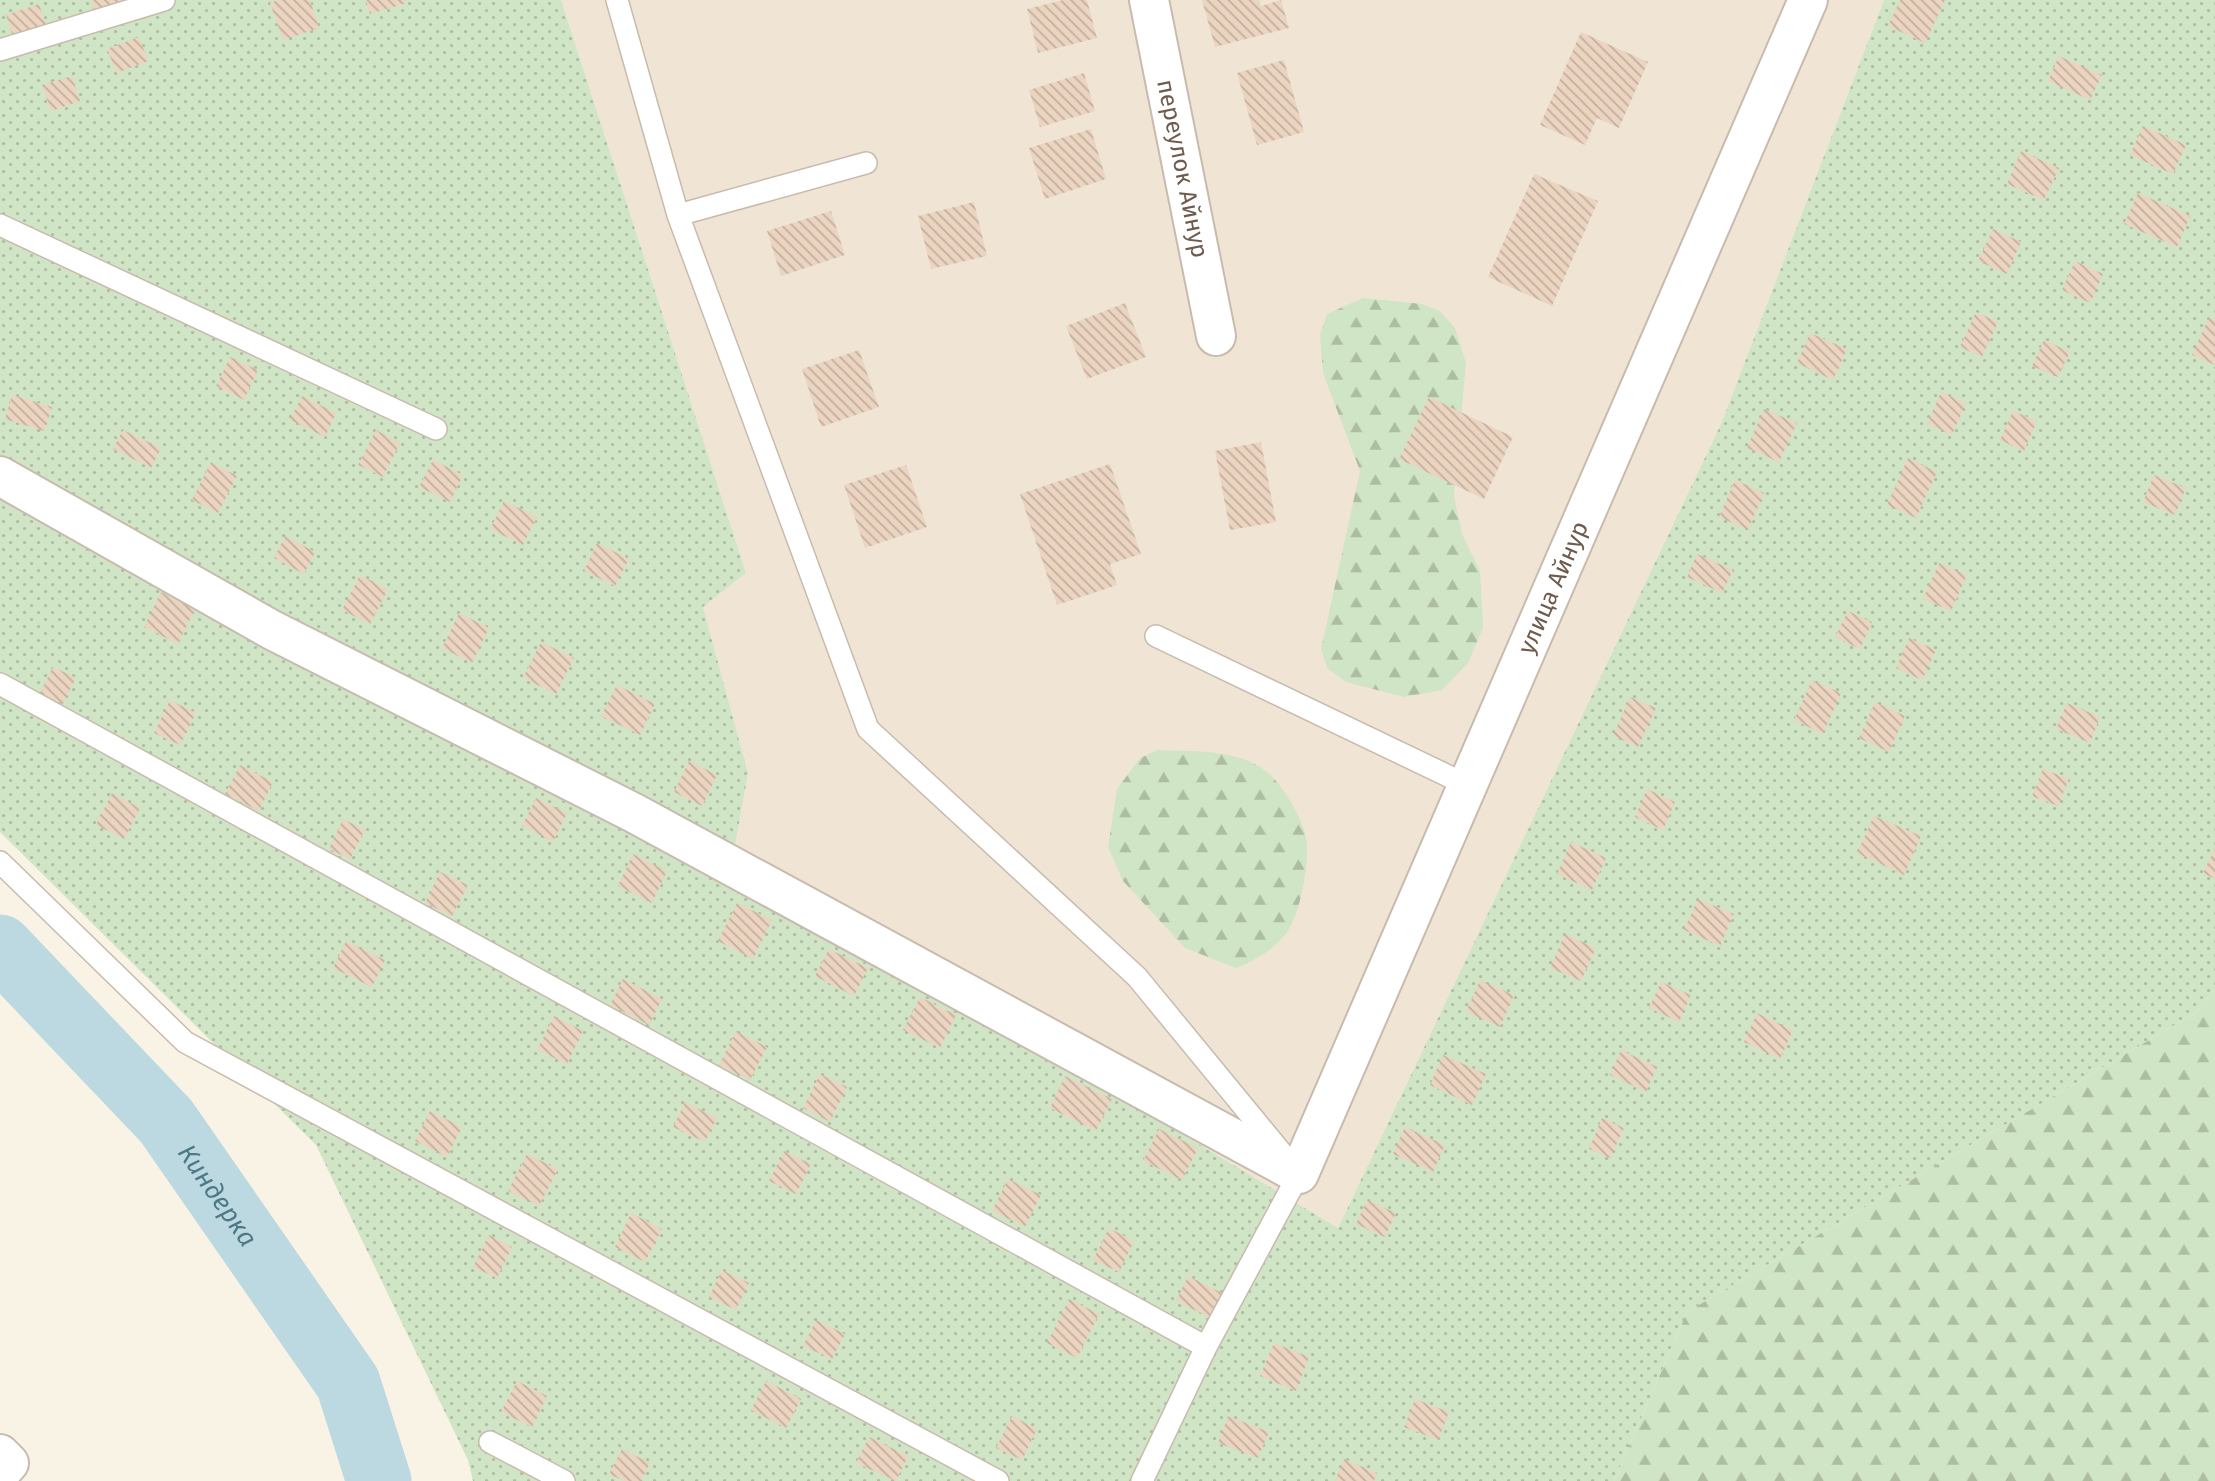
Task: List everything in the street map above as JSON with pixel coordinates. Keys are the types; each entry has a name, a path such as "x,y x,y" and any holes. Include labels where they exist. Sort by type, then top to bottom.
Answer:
{"street":[{"name":"переулок Айнур","path":"1149,0 1216,336"},
{"name":"улица Айнур","path":"1299,1174 1808,0"},
{"path":"0,476 272,631 634,813 1299,1174"},
{"path":"0,1454 9,1463 0,1473"}],"lane":[{"path":"0,50 164,0"},
{"path":"617,0 678,215 868,729 1138,977 1299,1174 1206,1347 1142,1481"},
{"path":"678,215 866,163"},
{"path":"0,225 436,429"},
{"path":"1156,636 1467,785"},
{"path":"0,684 1206,1347"},
{"path":"0,862 185,1042 998,1481"},
{"path":"490,1442 564,1481"}],"shaded area":[{"path":"561,0 1884,0 1721,424 1338,1228 732,863 748,773 703,607 746,573"}],"green space":[{"path":"0,0 561,0 746,573 703,607 748,773 732,863 1338,1228 1721,424 1884,0 2215,0 2215,990 2195,1013 1687,1312 1614,1481 473,1481 468,1460 316,1145 0,832"},
{"path":"1363,298 1422,304 1440,311 1455,328 1466,363 1454,496 1462,534 1480,571 1483,628 1468,663 1442,690 1404,697 1346,682 1327,668 1321,649 1360,471 1323,373 1320,335 1327,314"},
{"path":"1158,750 1228,755 1254,764 1273,777 1293,804 1303,826 1307,844 1306,866 1302,893 1290,928 1274,946 1256,959 1236,968 1185,948 1123,881 1108,847 1117,789 1140,758"},
{"path":"2215,990 2215,1481 1614,1481 1687,1312 2195,1013"}],"building":[{"path":"91,0 124,0 126,7 95,16"},
{"path":"279,0 310,0 319,28 283,40 270,3"},
{"path":"366,0 406,0 407,3 370,14"},
{"path":"1063,0 1087,0 1097,38 1038,53 1027,9"},
{"path":"1202,0 1259,0 1261,6 1281,0 1289,28 1215,47"},
{"path":"1900,0 1945,0 1925,43 1888,26"},
{"path":"39,4 47,29 14,40 6,15"},
{"path":"1581,32 1648,62 1619,128 1597,118 1585,145 1540,125"},
{"path":"139,37 148,61 117,73 107,49"},
{"path":"2059,56 2102,75 2090,100 2048,81"},
{"path":"1284,60 1304,132 1257,145 1237,73"},
{"path":"1084,73 1095,111 1040,127 1029,90"},
{"path":"72,76 80,101 51,111 42,85"},
{"path":"2143,126 2186,145 2173,174 2130,155"},
{"path":"1091,129 1106,179 1045,199 1029,148"},
{"path":"2021,151 2059,168 2044,200 2007,184"},
{"path":"1534,174 1598,201 1552,306 1488,277"},
{"path":"2138,193 2190,216 2177,247 2124,224"},
{"path":"974,202 987,256 931,269 918,216"},
{"path":"831,211 845,255 781,276 767,231"},
{"path":"1993,229 2021,242 2007,274 1978,261"},
{"path":"2075,261 2103,274 2090,303 2062,290"},
{"path":"1125,303 1146,357 1087,379 1066,326"},
{"path":"1976,312 1998,322 1982,357 1960,347"},
{"path":"2209,317 2215,320 2215,365 2192,355"},
{"path":"1810,333 1847,349 1833,380 1797,363"},
{"path":"2044,340 2070,352 2058,377 2032,366"},
{"path":"859,350 879,407 821,427 802,369"},
{"path":"230,357 258,370 244,400 216,386"},
{"path":"1941,392 1966,403 1952,435 1927,424"},
{"path":"12,395 52,407 44,431 5,419"},
{"path":"302,396 336,413 325,437 290,420"},
{"path":"1429,397 1513,437 1484,499 1399,459"},
{"path":"1764,409 1797,423 1779,462 1747,448"},
{"path":"2013,411 2037,421 2024,451 2000,440"},
{"path":"123,430 161,448 151,468 113,449"},
{"path":"376,430 400,443 383,477 358,465"},
{"path":"1261,442 1276,522 1230,530 1215,451"},
{"path":"1908,458 1937,472 1916,518 1887,505"},
{"path":"433,460 463,475 450,502 419,487"},
{"path":"211,462 237,476 218,513 192,500"},
{"path":"1110,464 1141,554 1110,564 1117,585 1057,605 1020,494"},
{"path":"906,465 927,527 865,548 844,485"},
{"path":"2154,475 2186,488 2175,515 2143,502"},
{"path":"1735,480 1764,493 1748,530 1719,517"},
{"path":"504,501 537,517 523,545 490,529"},
{"path":"285,536 315,552 304,574 274,558"},
{"path":"597,543 629,559 615,586 584,571"},
{"path":"1697,554 1733,570 1722,593 1687,577"},
{"path":"1939,563 1967,575 1951,611 1923,599"},
{"path":"360,575 388,589 370,624 342,610"},
{"path":"161,592 195,609 178,644 144,627"},
{"path":"1848,611 1872,622 1860,649 1835,637"},
{"path":"459,613 489,628 472,663 442,648"},
{"path":"1909,638 1936,650 1922,680 1896,668"},
{"path":"541,642 574,658 556,694 523,678"},
{"path":"53,667 76,678 63,704 40,693"},
{"path":"1812,680 1841,693 1823,734 1794,720"},
{"path":"617,685 655,704 640,735 601,716"},
{"path":"1630,697 1656,708 1638,747 1613,736"},
{"path":"170,700 196,713 180,745 154,733"},
{"path":"1875,702 1905,716 1889,752 1859,738"},
{"path":"2067,703 2100,717 2090,743 2056,729"},
{"path":"689,761 717,775 702,806 674,792"},
{"path":"240,765 273,782 259,811 225,794"},
{"path":"2043,769 2069,779 2058,806 2032,796"},
{"path":"1647,789 1675,802 1663,830 1635,817"},
{"path":"112,793 140,808 124,839 96,825"},
{"path":"536,798 567,813 553,842 522,826"},
{"path":"1874,816 1921,836 1904,875 1857,853"},
{"path":"343,819 365,830 350,859 329,849"},
{"path":"1571,842 1606,858 1592,890 1557,874"},
{"path":"2215,849 2215,879 2203,873"},
{"path":"633,854 667,871 652,903 618,886"},
{"path":"440,872 468,885 452,916 425,903"},
{"path":"1698,899 1734,914 1720,946 1684,930"},
{"path":"737,903 772,920 753,959 718,941"},
{"path":"1565,934 1596,948 1581,981 1550,968"},
{"path":"346,941 385,960 372,987 333,968"},
{"path":"829,949 868,968 854,996 815,976"},
{"path":"623,979 662,999 649,1025 610,1005"},
{"path":"1480,980 1514,995 1500,1027 1466,1012"},
{"path":"1661,982 1691,995 1679,1022 1649,1008"},
{"path":"920,997 956,1015 940,1048 903,1030"},
{"path":"1757,1013 1793,1030 1780,1059 1744,1042"},
{"path":"554,1016 583,1031 567,1064 537,1050"},
{"path":"736,1031 767,1047 750,1080 719,1065"},
{"path":"1621,1050 1657,1067 1646,1092 1610,1075"},
{"path":"1443,1055 1486,1074 1472,1105 1430,1085"},
{"path":"820,1074 847,1087 830,1122 803,1108"},
{"path":"1065,1076 1112,1099 1096,1131 1050,1108"},
{"path":"685,1102 717,1118 705,1142 673,1127"},
{"path":"430,1111 462,1127 447,1157 415,1141"},
{"path":"1602,1118 1624,1128 1610,1158 1589,1149"},
{"path":"1405,1127 1445,1145 1433,1172 1393,1154"},
{"path":"1159,1129 1198,1148 1182,1180 1143,1161"},
{"path":"784,1151 811,1164 796,1194 769,1181"},
{"path":"527,1154 558,1169 539,1206 508,1191"},
{"path":"1008,1179 1041,1195 1025,1227 992,1211"},
{"path":"1367,1200 1396,1213 1385,1237 1356,1224"},
{"path":"631,1213 662,1229 645,1262 615,1247"},
{"path":"1109,1228 1134,1241 1119,1272 1093,1260"},
{"path":"489,1235 512,1247 497,1278 473,1267"},
{"path":"722,1270 749,1283 736,1310 709,1297"},
{"path":"1188,1276 1224,1294 1211,1318 1176,1301"},
{"path":"1069,1299 1099,1314 1077,1358 1047,1343"},
{"path":"816,1320 845,1334 832,1359 803,1346"},
{"path":"1274,1343 1309,1357 1296,1391 1260,1376"},
{"path":"517,1381 547,1396 532,1427 501,1412"},
{"path":"766,1381 801,1399 786,1428 751,1410"},
{"path":"1415,1399 1449,1412 1438,1440 1404,1427"},
{"path":"1012,1416 1037,1429 1022,1460 996,1448"},
{"path":"1228,1416 1269,1432 1258,1458 1218,1443"},
{"path":"869,1437 908,1456 896,1481 856,1463"},
{"path":"622,1449 650,1463 641,1481 624,1481 609,1474"},
{"path":"1344,1459 1377,1473 1374,1481 1335,1481"}],"waterway":[{"name":"Киндерка","path":"0,947 166,1121 348,1383 379,1481"}]}
